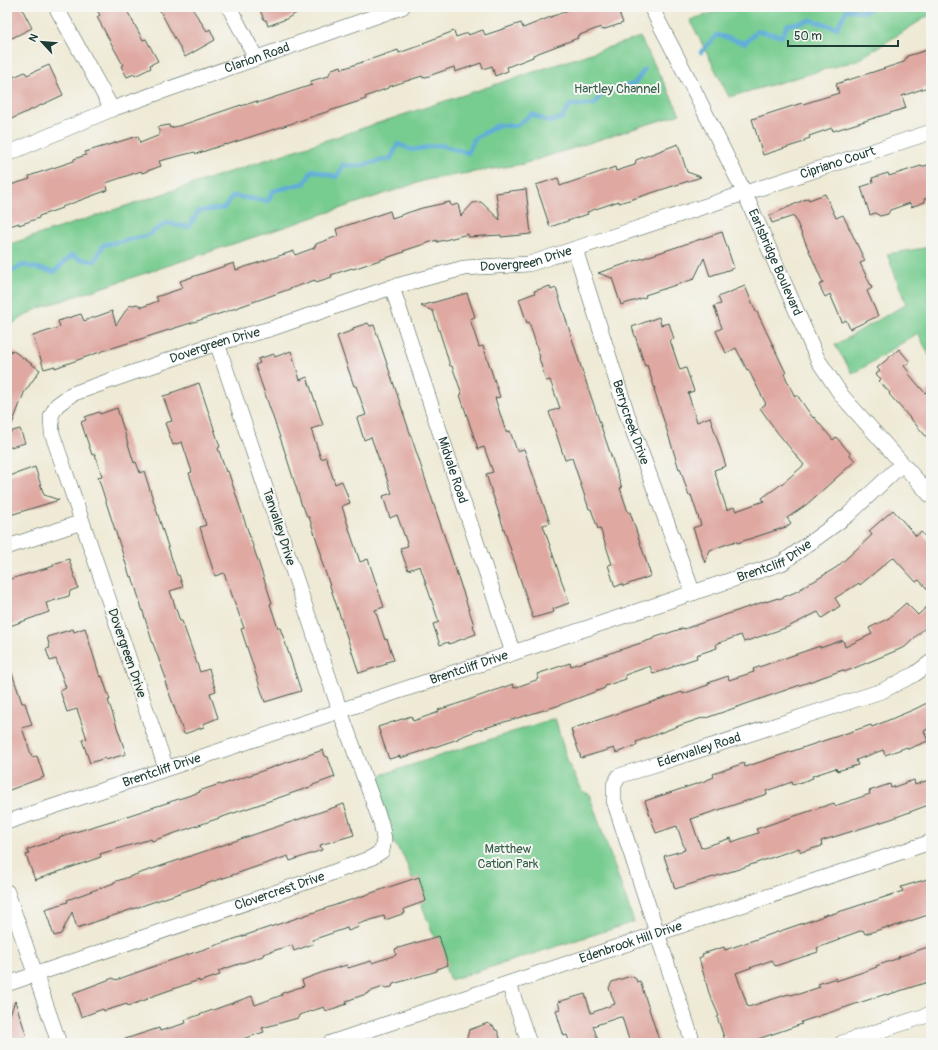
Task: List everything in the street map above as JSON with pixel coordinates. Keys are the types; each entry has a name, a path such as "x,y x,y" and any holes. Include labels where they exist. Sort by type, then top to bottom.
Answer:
{"street":[{"path":"56,7 112,109"},
{"path":"229,7 256,58"},
{"name":"Clarion Road","path":"7,154 112,109 402,7"},
{"name":"Earlsbridge Boulevard","path":"651,7 696,92 745,194 818,360 842,396 931,496"},
{"name":"Cipriano Court","path":"745,194 931,132"},
{"name":"Dovergreen Drive","path":"166,768 52,433 51,416 57,405 72,394 217,343 270,329 392,287 464,268 529,264 745,194"},
{"name":"Berrycreek Drive","path":"575,249 630,420 693,593"},
{"name":"Midvale Road","path":"392,287 513,653"},
{"name":"Tanvalley Drive","path":"217,343 340,711"},
{"name":"Brentcliff Drive","path":"7,822 782,563 848,515 902,464"},
{"path":"7,547 82,522"},
{"name":"Edenvalley Road","path":"693,1043 614,801 614,785 619,776 882,691 915,674 931,662"},
{"name":"Clovercrest Drive","path":"36,975 318,878 371,858 382,851 384,839 381,823 340,711"},
{"name":"Edenbrook Hill Drive","path":"330,1043 373,1036 470,995 509,984 931,842"},
{"path":"7,892 59,1043"},
{"path":"7,984 36,975"},
{"path":"509,984 529,1043"},
{"path":"842,1043 931,1014"}],"green space":[{"path":"730,7 931,7 931,14 858,60 729,97 690,20"},
{"name":"Hartley Channel","path":"640,37 680,114 523,164 426,180 37,309 7,327 7,245"},
{"path":"931,247 931,359 918,333 853,374 835,345 906,304 887,254"},
{"name":"Matthew Cation Park","path":"555,718 568,763 583,792 589,794 634,922 450,980 404,857 393,842 375,777"}],"building":[{"path":"7,7 21,7 32,28 7,39"},
{"path":"95,7 125,7 143,40 146,39 158,61 150,65 151,68 135,76 134,74 127,77 121,66 123,65 97,17 100,15"},
{"path":"158,7 191,7 207,31 210,29 215,40 185,57"},
{"path":"259,7 307,7 286,19 268,26"},
{"path":"576,7 617,7 623,23 602,30 601,27 577,36 578,38 533,55 533,57 507,67 508,71 495,76 492,66 483,69 481,63 455,72 454,67 423,78 422,76 388,87 365,97 366,99 226,145 196,154 195,152 159,161 161,166 106,183 108,190 39,216 39,218 19,225 19,223 7,227 7,186 30,179 29,176 74,161 74,159 86,155 85,152 138,136 140,143 160,135 158,127 169,125 170,128 241,105 257,101 257,103 312,85 311,81 328,76 332,69 341,66 342,69 398,50 399,53 454,31 456,37 483,30 485,35 521,23 523,28"},
{"path":"931,49 931,86 902,96 906,108 833,131 832,128 809,136 810,138 804,140 804,142 763,155 752,119 839,93 836,84 904,62 907,56"},
{"path":"49,65 63,95 7,121 7,80 25,72 27,75"},
{"path":"678,144 687,172 701,177 619,203 619,201 587,212 588,214 550,227 536,185 558,178 560,186 615,167 616,171 635,165 636,160"},
{"path":"931,164 931,187 928,188 931,197 924,199 925,202 911,207 910,203 890,210 888,214 880,216 875,213 870,215 861,187 873,183 872,178 888,173 889,176"},
{"path":"526,189 531,234 501,237 501,235 468,237 468,234 437,242 437,240 353,269 352,268 331,275 332,277 316,282 315,280 222,313 55,368 55,366 44,369 33,336 60,327 58,321 81,314 84,321 112,311 116,325 129,306 137,304 142,307 158,301 156,297 183,288 180,281 234,263 236,270 294,251 295,255 314,248 316,244 338,236 336,229 390,211 392,218 422,208 450,202 451,206 458,204 461,216 473,203 481,202 500,220 496,193"},
{"path":"825,194 836,218 843,215 865,261 860,263 872,288 867,291 878,316 850,329 846,320 842,322 830,294 825,297 819,285 823,283 794,216 772,223 769,216 808,198 809,200"},
{"path":"722,232 734,268 710,276 704,258 694,279 645,295 646,297 621,305 612,278 598,273"},
{"path":"550,286 551,290 556,288 622,488 620,488 628,512 630,512 651,576 623,586 622,584 615,587 608,565 612,564 600,528 598,529 591,509 589,509 572,458 565,460 549,412 560,408 550,380 546,381 529,322 527,323 519,299 535,293 534,291"},
{"path":"745,286 786,373 784,374 795,397 797,395 813,418 814,417 833,440 836,437 855,461 806,505 787,518 791,523 786,527 710,550 705,563 693,528 701,525 691,495 689,496 680,468 679,469 655,389 647,365 645,366 632,327 659,317 661,325 669,323 674,339 670,340 680,370 686,368 694,391 688,393 697,422 710,417 726,466 714,470 727,510 734,507 736,511 764,501 762,498 804,465 777,432 760,408 766,404 736,348 726,353 716,331 722,328 714,306 721,304 718,297"},
{"path":"467,293 475,317 470,319 479,347 483,346 500,397 495,398 506,432 510,431 517,451 524,449 550,523 543,525 569,603 553,609 554,612 533,618 486,474 493,472 484,447 478,449 460,395 462,394 452,366 450,366 433,311 421,306"},
{"path":"368,323 370,326 374,325 474,625 476,634 449,644 448,642 440,645 433,624 439,622 420,566 408,570 400,548 408,546 397,515 390,518 383,496 392,493 371,437 364,440 357,418 366,415 356,386 354,386 337,336"},
{"path":"7,349 11,352 12,350 40,370 24,393 9,432 20,429 25,443 7,448"},
{"path":"899,349 910,362 904,366 909,372 908,373 925,393 931,387 931,442 889,394 890,393 879,381 881,379 876,374 880,371 877,368"},
{"path":"291,351 300,380 307,377 323,425 311,429 321,459 326,457 335,484 342,481 350,503 342,506 360,562 368,559 384,607 375,610 385,640 387,639 394,660 386,662 387,664 359,673 320,556 322,556 309,517 307,517 302,506 255,365 260,363 258,359 274,354 275,357"},
{"path":"199,383 220,447 218,448 226,472 228,471 272,603 270,604 278,628 280,628 284,639 301,691 265,702 241,629 244,628 224,573 215,576 200,527 206,525 189,473 192,472 182,442 173,445 165,423 172,421 163,396"},
{"path":"117,408 134,463 136,462 140,473 144,471 177,575 179,575 183,587 170,591 180,621 182,621 200,672 209,669 216,691 210,693 218,718 203,724 204,727 184,734 165,682 167,681 152,641 132,576 130,577 98,477 102,476 95,454 92,455 81,422 86,420 85,417"},
{"path":"35,467 44,495 59,500 7,516 7,477"},
{"path":"893,510 916,536 921,532 931,543 931,593 919,580 916,582 893,557 860,585 859,583 835,598 840,606 822,618 818,612 788,627 744,642 741,635 716,644 717,648 696,655 697,658 673,667 653,674 650,666 625,675 626,679 557,706 478,730 458,739 414,754 389,759 378,727 411,716 413,721 439,712 438,710 513,684 514,688 539,679 537,674 570,663 571,666 766,601 779,599 798,591 810,582 811,583 837,567 872,535 869,531"},
{"path":"69,559 78,588 70,591 69,596 46,603 49,612 7,627 7,580 54,566 53,564"},
{"path":"906,603 918,615 931,603 931,622 905,647 844,672 843,670 706,718 705,717 681,725 636,742 637,745 616,753 614,748 581,758 571,729 682,692 683,694 728,676 729,680 754,672 753,669 820,646 820,648 843,640 845,647 872,634 869,628 889,618"},
{"path":"85,628 100,677 102,676 110,700 108,700 126,754 106,760 105,758 90,763 82,740 87,739 77,709 67,712 60,691 66,688 56,659 50,661 46,649 50,648 47,637 73,629 74,632"},
{"path":"7,664 9,664 22,703 25,703 32,725 22,728 32,757 37,756 44,777 7,791"},
{"path":"931,701 931,727 924,731 928,741 908,749 907,747 885,755 883,750 856,760 858,765 837,771 836,768 812,776 813,778 793,785 792,782 766,791 767,794 691,819 701,848 731,838 732,842 758,833 756,829 834,803 835,806 870,794 869,791 890,784 891,788 914,780 915,785 931,779 931,804 891,819 821,841 822,846 801,852 799,848 675,889 664,856 685,850 677,826 656,833 645,801 702,782 714,777 713,774 744,763 745,767 871,725 872,727"},
{"path":"323,750 325,756 328,757 335,777 313,786 152,841 151,839 100,854 101,857 35,880 26,855 29,854 27,850 60,838 59,837 200,792 199,791 220,784 221,785"},
{"path":"344,804 354,835 320,845 322,850 290,861 288,856 77,928 72,912 61,934 54,936 45,909 68,902 67,900 114,882"},
{"path":"419,877 426,901 404,909 405,913 385,920 384,916 358,924 359,927 348,931 347,928 312,940 313,944 294,951 292,945 263,954 263,956 218,971 220,975 199,982 199,980 128,1006 127,1004 104,1011 103,1009 81,1017 73,993 113,978 116,980"},
{"path":"931,878 931,914 889,928 888,927 865,934 863,930 817,948 818,952 775,966 772,960 736,973 748,1007 789,994 799,994 820,987 818,984 836,978 836,981 860,973 899,958 898,957 931,946 931,981 801,1022 802,1024 758,1039 759,1043 726,1043 717,1017 719,1016 709,993 699,958 703,956 702,954 724,947 725,950 828,914 829,915 876,900 903,891 901,887"},
{"path":"439,936 448,965 437,969 437,971 393,984 392,987 383,987 369,992 346,1001 347,1004 326,1011 324,1007 299,1015 298,1018 262,1028 264,1032 231,1043 120,1043 119,1041 159,1028 160,1031 186,1023 185,1020 252,996 255,1005 282,995 282,993 304,986 302,980 326,971 347,965 348,968 371,961 372,963 396,955 395,949"},
{"path":"631,976 636,979 637,982 640,981 660,1043 630,1043 622,1017 620,1017 593,1026 599,1043 570,1043 567,1035 564,1036 559,1021 556,1010 560,1009 558,1002 585,994 591,1013 615,1004 609,988 612,982"},
{"path":"15,1001 27,1037 7,1043 7,1016 10,1015"},
{"path":"488,1023 494,1027 495,1030 497,1030 502,1043 469,1043 467,1037 469,1030"}],"waterway":[{"path":"701,52 717,35 745,43 757,31 782,36 787,25 811,20 837,28 847,9 863,12 873,7"},
{"path":"7,274 23,265 54,272 72,255 80,259 95,261 103,245 147,236 166,223 188,227 199,211 224,208 233,196 268,201 273,191 305,183 312,170 337,177 343,165 359,166 391,158 398,144 412,150 440,145 468,153 474,139 498,125 516,126 532,114 549,122 562,118 570,105 594,105 603,92 634,84 644,70"}]}
